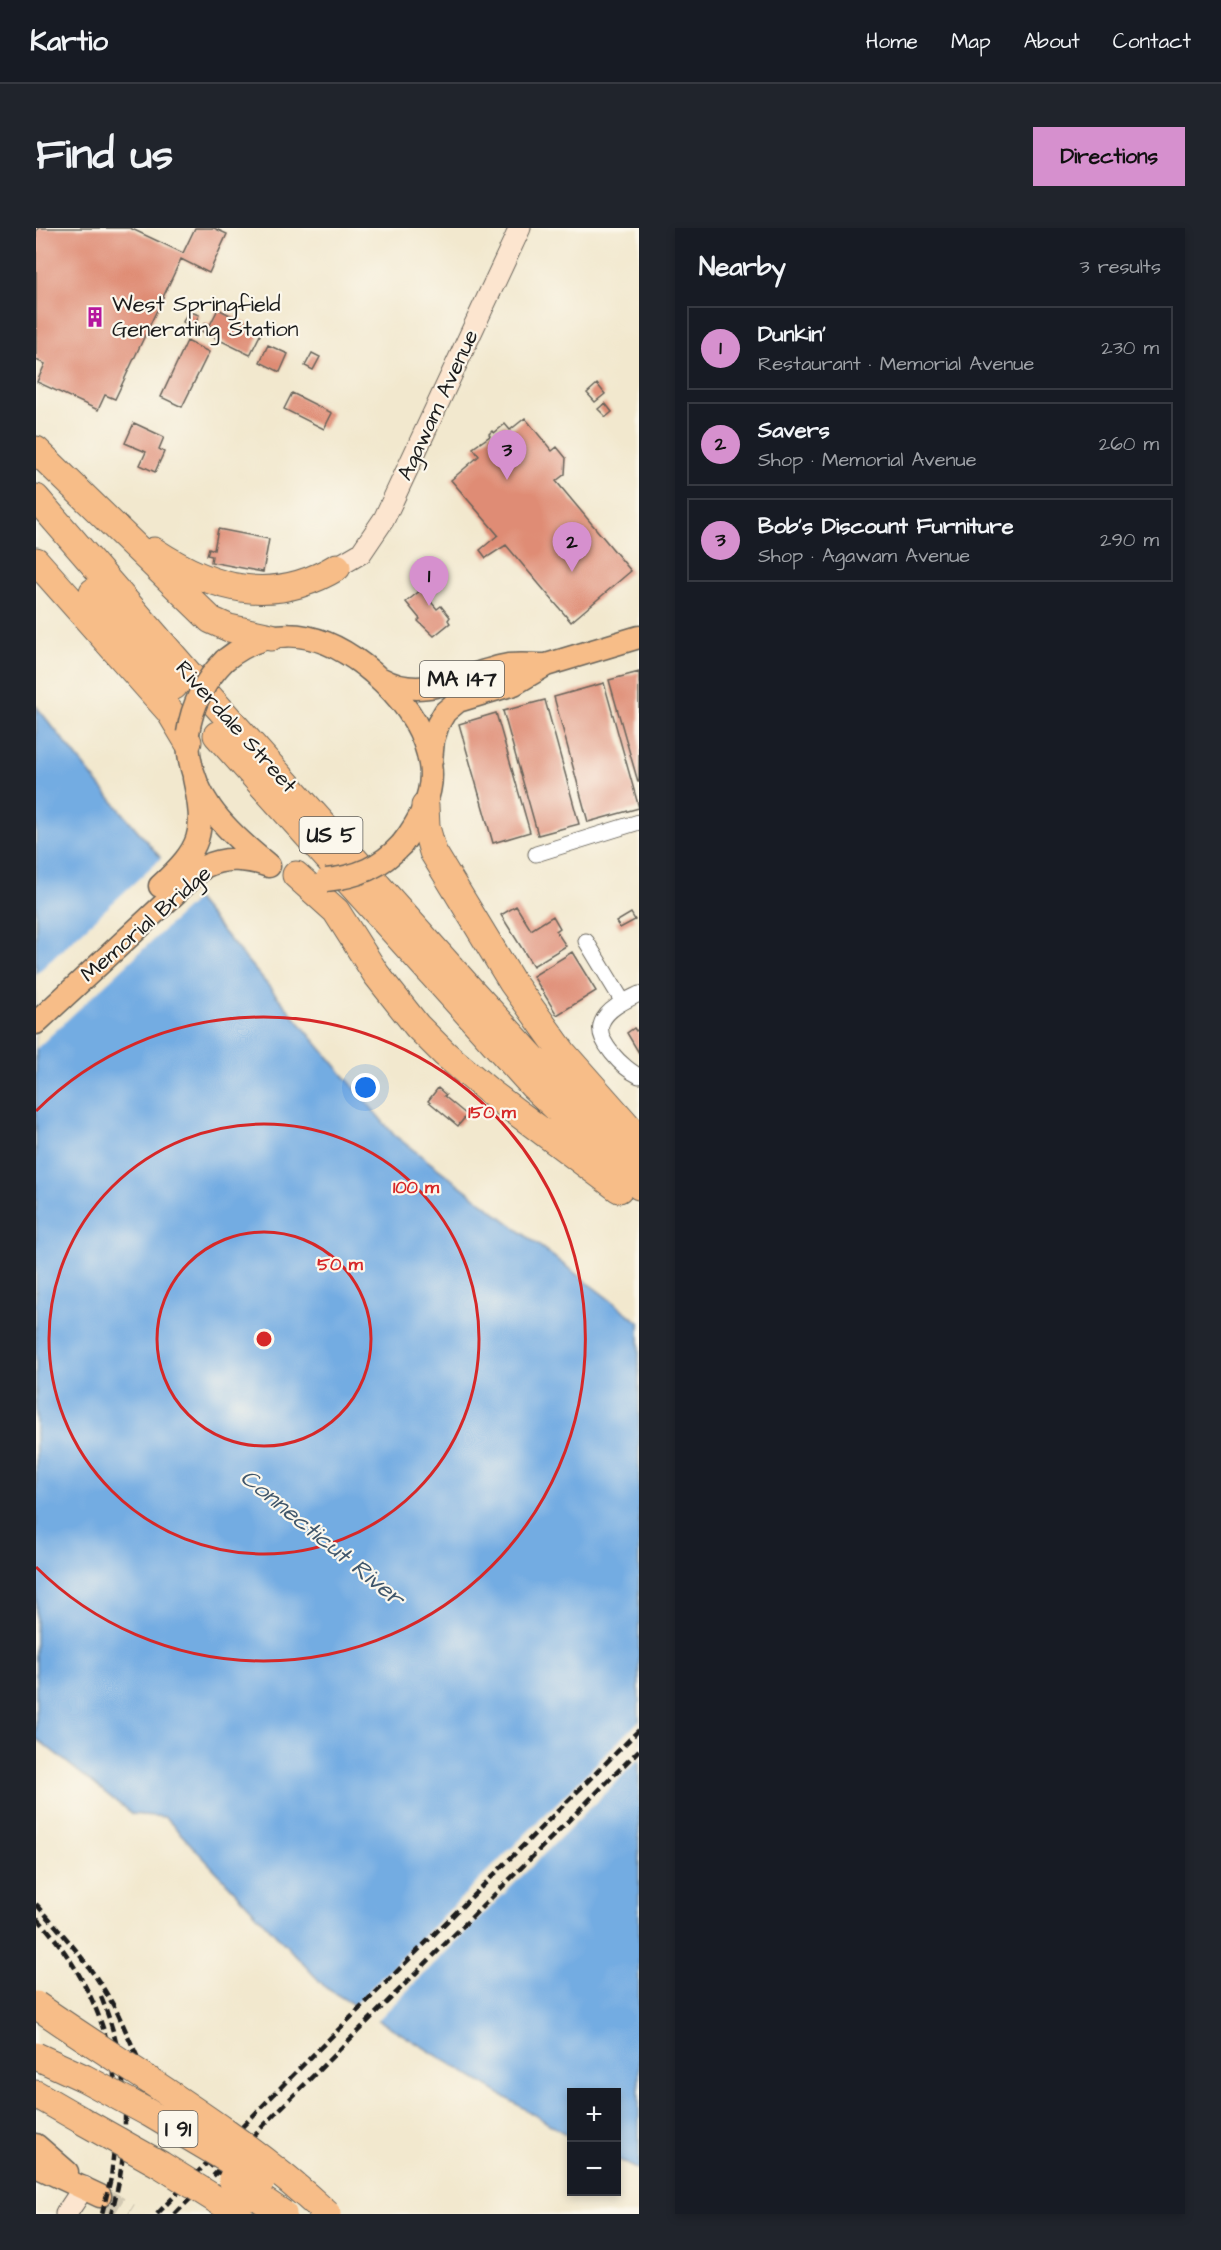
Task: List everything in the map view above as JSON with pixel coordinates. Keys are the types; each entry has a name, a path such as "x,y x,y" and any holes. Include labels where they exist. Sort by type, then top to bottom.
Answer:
{"highway":[{"path":"36,450 214,622 238,631 271,637"},
{"name":"Riverdale Street","path":"36,498 195,681 544,1070 639,1161"},
{"name":"Riverdale Street","path":"36,525 129,635 453,999 533,1086 639,1186"},
{"path":"117,528 194,574 239,589 269,590 291,586 314,579 337,567"},
{"path":"36,561 170,712 188,737"},
{"path":"425,807 426,827 433,852 512,982 563,1053 639,1139"},
{"path":"296,875 336,911 392,996 445,1054 491,1093 639,1203"},
{"path":"36,2005 207,2120 271,2167 327,2214"},
{"path":"37,2057 103,2102 210,2165 283,2214"},
{"name":"I 91","path":"37,2057 104,2089 195,2139 313,2214"},
{"name":"I 91","path":"36,2094 161,2165 239,2214"}],"main road":[{"path":"188,737 192,713 199,696 206,682 225,660 246,646 271,637 298,636 324,640 347,652 378,677 410,713 431,765 429,792 425,807 418,822 402,844 385,860 369,870 352,876 326,880 296,875 269,866 220,820 194,778"},
{"name":"MA 147","path":"431,765 436,732 449,708 463,699 514,684 546,665 639,637"},
{"name":"MA 147","path":"378,677 400,686 425,688 508,665 546,665"},
{"name":"Memorial Bridge","path":"36,1023 198,860 201,819 188,754 188,737"},
{"name":"Memorial Bridge","path":"36,1001 182,865 198,860 218,862 232,859 269,866"},
{"path":"36,2145 92,2191"},
{"path":"36,2166 92,2191"}],"street":[{"name":"Agawam Avenue","path":"337,567 361,553 384,519 520,228"},
{"path":"536,854 639,822"},
{"path":"586,941 623,1002"},
{"path":"639,994 623,1002 601,1023 602,1035 608,1049 639,1076"},
{"path":"66,2214 92,2191"}],"water":[{"name":"Connecticut River","path":"36,706 96,781 394,1135 639,1322 639,2170 621,2161 621,2088 567,2088 567,2135 326,1988 165,1817 132,1814 36,1738"}],"pier":[{"path":"163,856 198,898 36,1049 36,974"},
{"path":"639,1721 639,1759 376,2022 352,2007"}],"building":[{"name":"West Springfield Generating Station","path":"38,228 130,228 183,253 195,228 214,228 227,234 209,273 181,259 115,399 105,395 98,410 37,382 45,364 36,360 36,232"},
{"path":"218,309 262,331 250,355 201,331 205,323 210,325"},
{"path":"188,311 199,315 194,327 183,322"},
{"path":"187,341 209,352 182,407 161,397"},
{"path":"268,345 288,354 280,372 260,362"},
{"path":"312,353 320,357 313,370 305,366"},
{"path":"597,384 605,394 595,402 587,393"},
{"path":"292,393 332,413 324,429 284,409"},
{"path":"605,403 612,412 606,417 598,409"},
{"path":"525,418 552,451 557,447 566,458 565,474 556,481 631,571 571,622 506,545 486,558 480,550 498,535 451,480 479,456 473,448 490,436 492,431 494,433 505,424 510,430"},
{"path":"134,423 164,437 159,449 164,452 155,472 140,465 146,452 125,443"},
{"path":"218,529 269,539 263,572 211,562 212,556 207,555 209,548 214,550"},
{"path":"421,590 437,609 441,606 450,617 448,620 450,623 434,636 418,621 420,619 406,602"},
{"path":"639,672 639,782 638,782 609,680"},
{"path":"604,683 639,808 588,822 554,697"},
{"path":"545,700 579,824 538,835 503,711"},
{"path":"496,713 530,832 493,843 459,724"},
{"path":"516,906 531,930 553,916 560,928 556,931 566,946 533,966 501,915"},
{"path":"631,913 635,920 620,928 616,922"},
{"path":"572,952 596,991 557,1015 533,976"},
{"path":"634,1028 636,1031 639,1029 639,1053 627,1033"},
{"path":"438,1088 467,1115 458,1126 428,1101"}],"tunnel":[{"path":"100,2196 129,2214"}],"railway":[{"path":"157,2214 639,1730"},
{"path":"175,2214 639,1750"},
{"path":"36,1904 101,1984 118,2014 155,2094 172,2122 197,2152 271,2214"},
{"path":"37,1918 66,1954 90,1995 106,2038 115,2084"},
{"path":"101,1997 118,2050 125,2104 122,2159 111,2214"},
{"path":"102,2214 111,2178 116,2129"}],"place":[{"name":"West Springfield Generating Station","path":"95,317"},
{"name":"Bob's Discount Furniture","path":"507,480"},
{"name":"Savers","path":"572,572"},
{"name":"Dunkin'","path":"429,606"}]}
